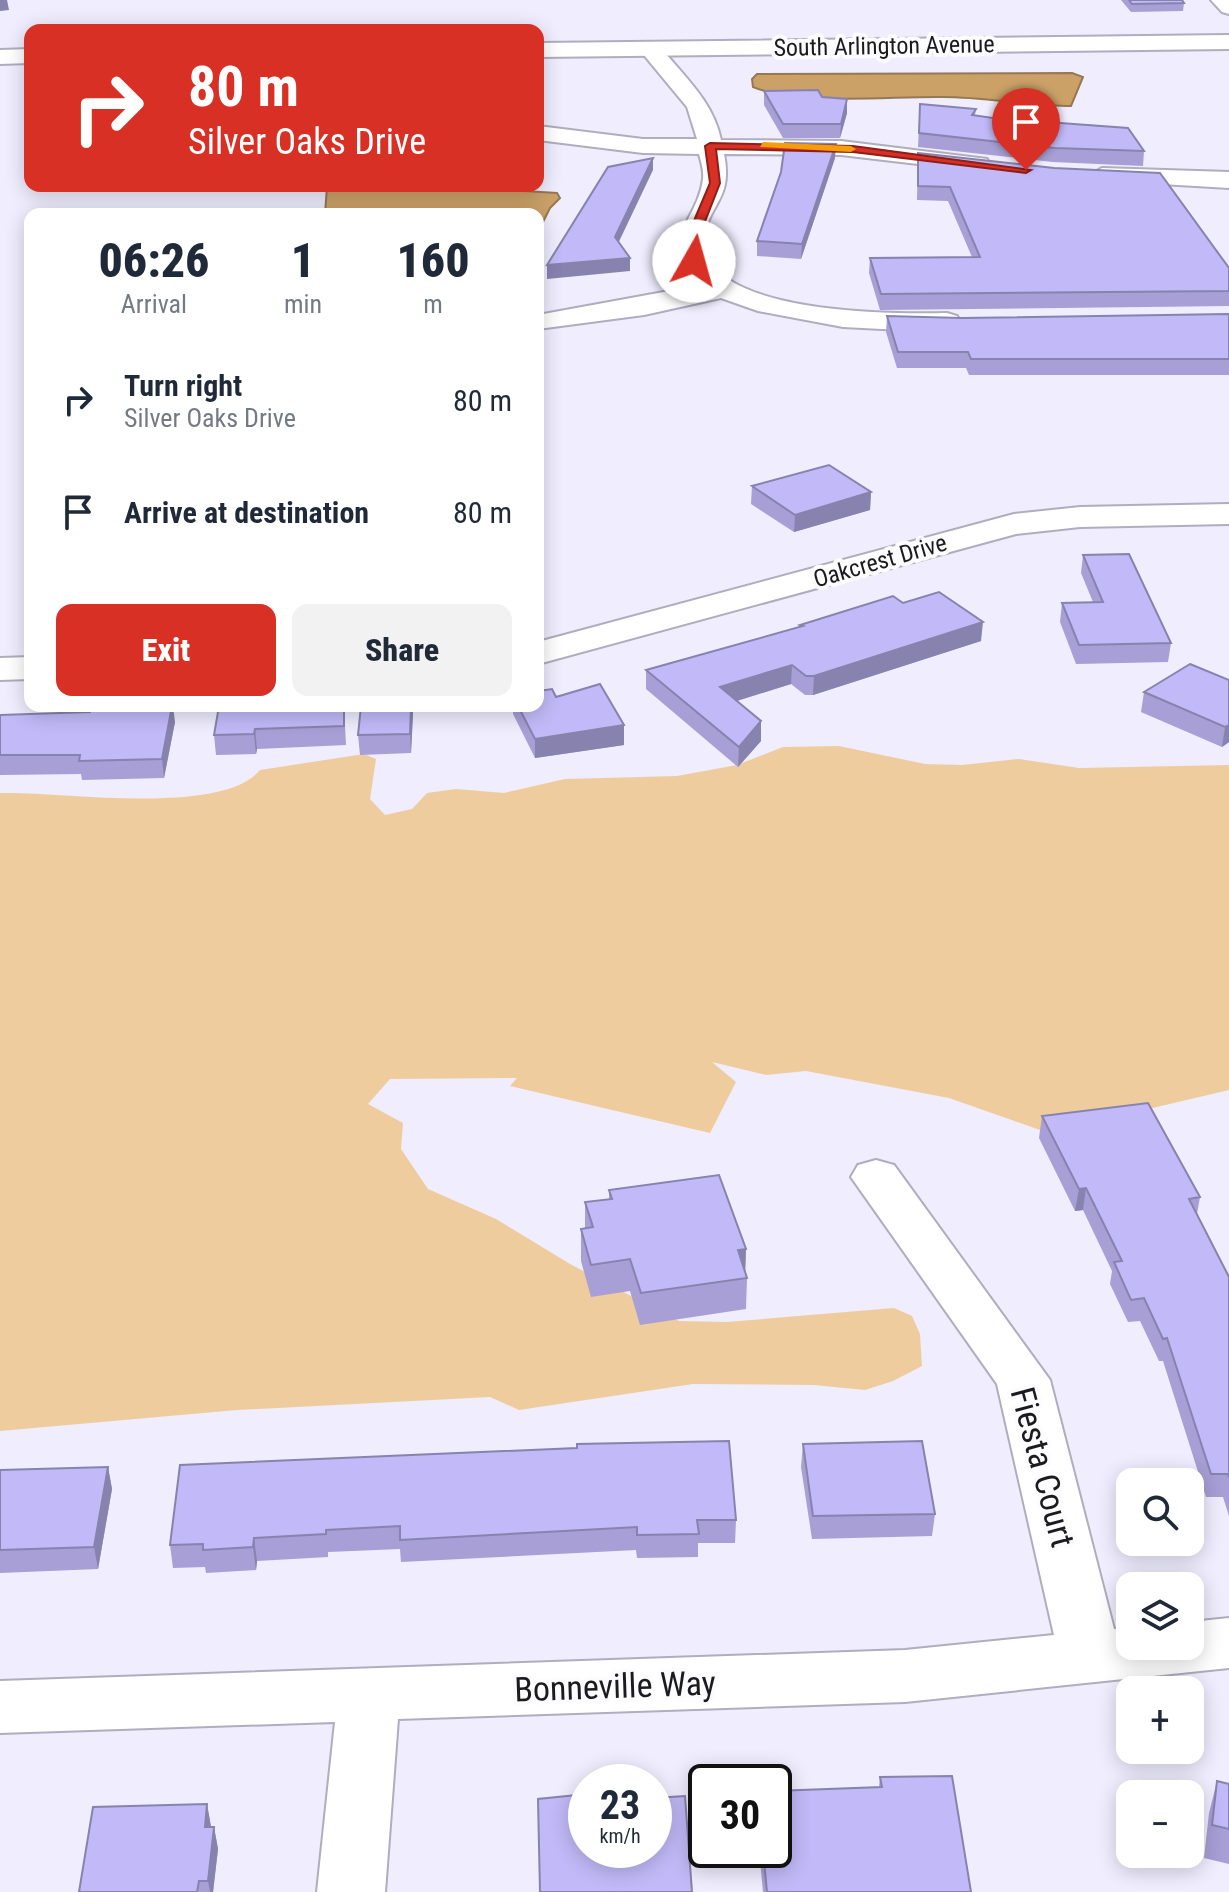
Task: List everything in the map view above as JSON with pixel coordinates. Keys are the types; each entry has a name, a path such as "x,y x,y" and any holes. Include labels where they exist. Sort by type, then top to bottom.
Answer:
{"street":[{"path":"1221,0 1229,8"},
{"name":"South Arlington Avenue","path":"544,50 1229,42"},
{"path":"650,49 703,117 710,146 715,183 691,242 694,261 726,288 774,307 837,319 969,322"},
{"path":"0,57 24,56"},
{"path":"544,134 620,144 853,149 998,166"},
{"path":"1077,174 1229,180"},
{"path":"545,322 644,307 726,288"},
{"name":"Oakcrest Drive","path":"544,652 577,646 1014,524 1070,517 1229,514"},
{"path":"0,669 24,668"},
{"name":"Fiesta Court","path":"876,1177 1023,1380 1090,1657"},
{"name":"Bonneville Way","path":"0,1707 905,1676 1229,1643"},
{"path":"351,1892 369,1696"}],"shaded area":[{"path":"1072,73 1083,77 1071,106 959,97 846,99 795,96 753,87 752,79 757,74"},
{"path":"327,192 541,192 557,193 560,198 544,220 544,208 325,208"},
{"path":"839,746 925,764 962,765 1019,759 1079,768 1229,765 1229,1090 1093,1122 1040,1130 949,1098 806,1071 766,1075 712,1062 736,1082 710,1133 510,1086 517,1078 390,1079 368,1104 403,1123 401,1149 428,1189 496,1219 570,1264 679,1321 727,1322 894,1308 912,1316 920,1334 922,1366 893,1381 865,1390 814,1385 693,1384 519,1410 490,1397 237,1410 0,1431 0,793 177,797 212,793 240,784 260,770 364,754 376,759 370,799 385,815 412,809 427,793 456,789 504,793 565,779 677,776 737,765 783,747"}],"building":[{"path":"1129,0 1182,0 1184,3 1132,4"},
{"path":"818,90 822,97 847,99 841,124 783,124 764,91"},
{"path":"920,104 976,109 972,115 993,118 1128,128 1144,151 1055,148 919,133"},
{"path":"785,143 836,144 802,244 757,241 781,172"},
{"path":"918,153 1054,168 1160,173 1229,268 1229,291 881,294 870,258 980,257 950,187 918,186"},
{"path":"653,158 615,237 630,258 547,265 608,167"},
{"path":"1229,314 1229,359 971,359 968,352 898,352 887,316 962,318"},
{"path":"829,465 871,492 795,515 752,486"},
{"path":"1129,554 1171,643 1079,645 1062,603 1103,602 1083,555"},
{"path":"939,592 983,622 814,676 806,676 792,665 720,687 761,721 739,747 646,670 803,626 800,625 893,596 903,603"},
{"path":"1190,664 1229,680 1229,725 1225,727 1144,692"},
{"path":"600,684 624,725 535,739 521,712 544,712 544,690 552,689 556,697"},
{"path":"171,712 162,759 79,761 80,755 0,755 0,715"},
{"path":"218,712 344,712 344,726 255,729 254,734 214,735"},
{"path":"360,712 411,712 410,734 358,735"},
{"path":"1148,1103 1200,1197 1189,1199 1229,1277 1229,1477 1228,1474 1211,1474 1167,1338 1163,1339 1144,1298 1131,1300 1114,1262 1122,1261 1086,1188 1079,1189 1042,1116"},
{"path":"719,1175 746,1249 738,1250 747,1278 641,1293 630,1259 591,1265 581,1229 593,1227 585,1202 612,1199 609,1190"},
{"path":"729,1441 736,1520 697,1520 699,1534 637,1535 637,1527 400,1540 400,1526 254,1538 253,1547 203,1550 203,1544 170,1545 180,1465 577,1448 577,1444"},
{"path":"922,1441 935,1514 813,1516 803,1444"},
{"path":"108,1467 94,1547 0,1550 0,1470"},
{"path":"952,1776 971,1892 767,1892 765,1868 792,1868 792,1790 882,1787 880,1777"},
{"path":"1217,1781 1229,1784 1229,1829 1212,1825"},
{"path":"568,1796 568,1868 672,1868 672,1797 685,1796 692,1892 540,1892 538,1799"},
{"path":"207,1804 205,1827 214,1827 208,1881 199,1881 197,1892 79,1892 93,1807"}],"slow traffic":[{"path":"763,145 851,149"}],"route":[{"path":"694,261 691,242 715,183 710,146 791,145 853,149 1026,170"}]}
